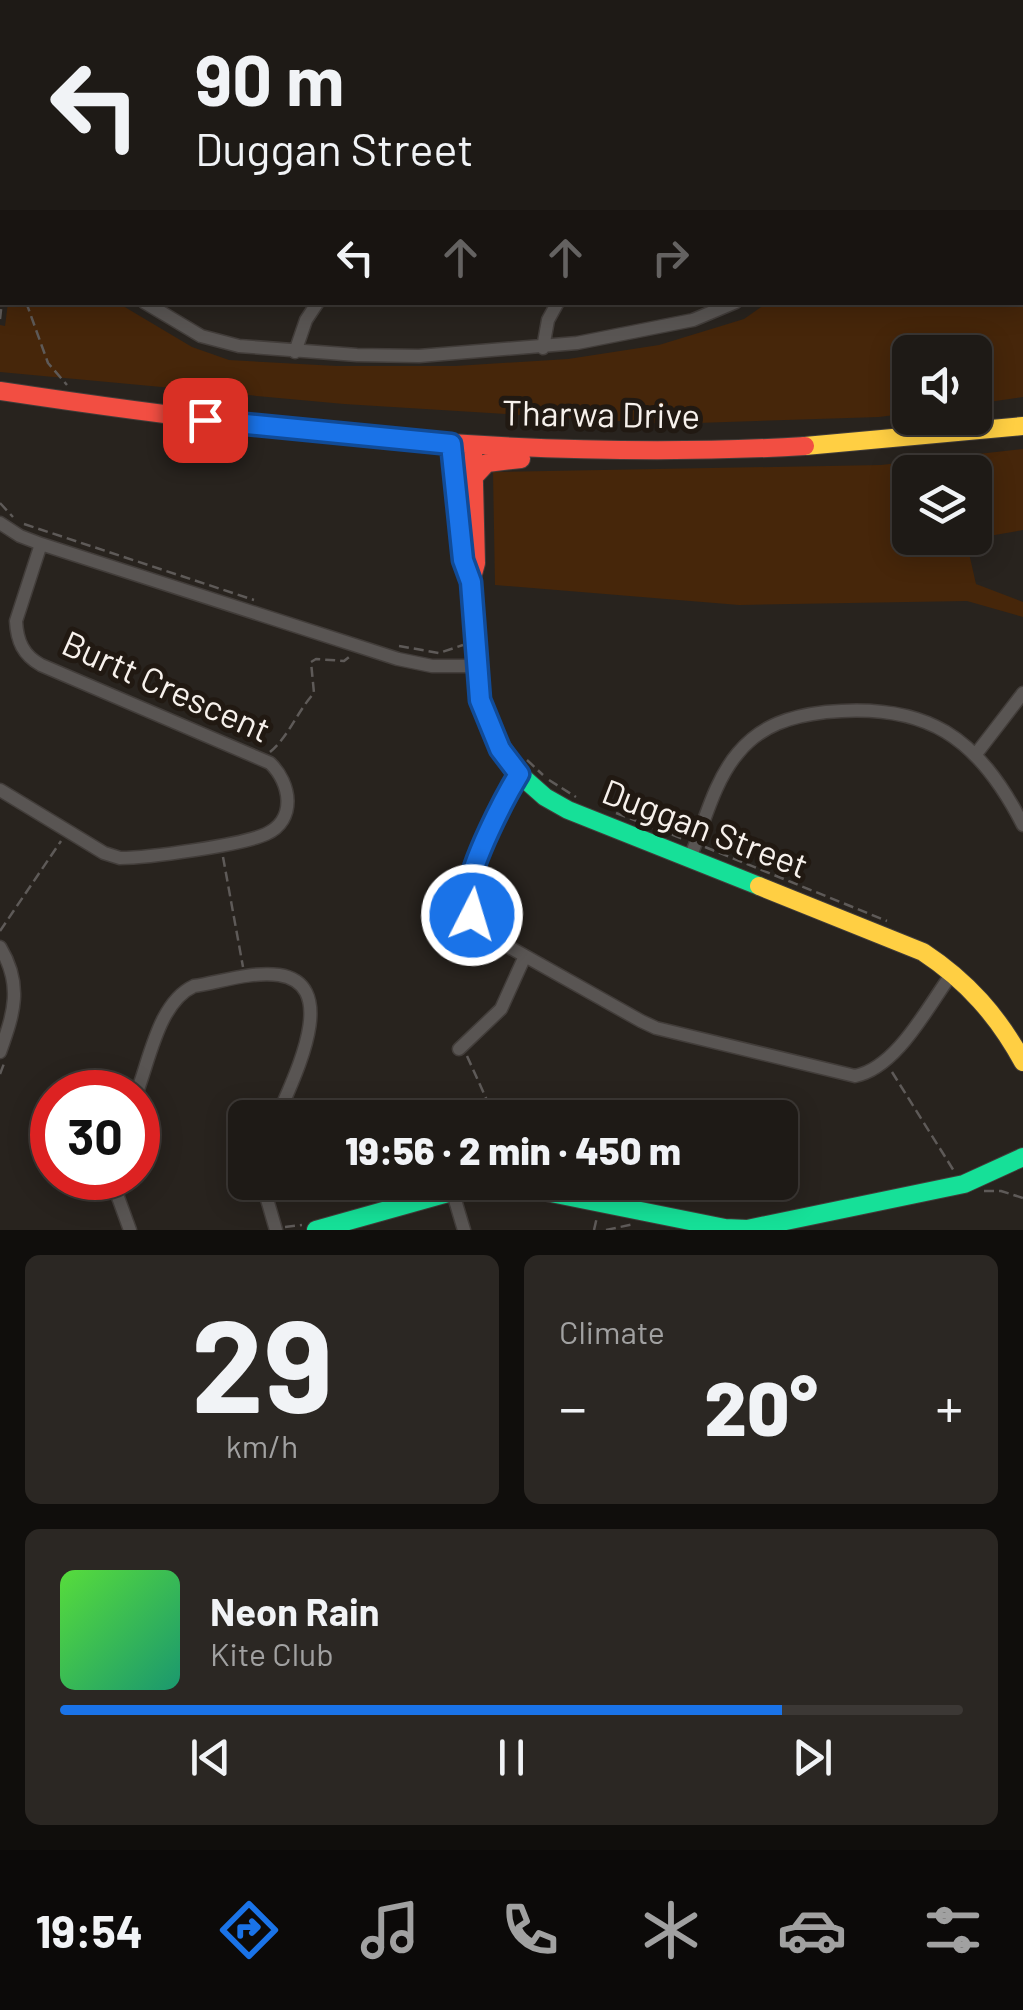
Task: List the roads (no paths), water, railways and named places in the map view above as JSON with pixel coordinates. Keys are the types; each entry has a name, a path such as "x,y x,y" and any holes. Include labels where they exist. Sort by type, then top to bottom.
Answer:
{"street":[{"path":"148,305 177,325 213,341 295,352 419,356 542,348 694,320 729,305"},
{"path":"295,352 306,320 316,305"},
{"path":"542,348 548,320 556,305"},
{"name":"Tharwa Drive","path":"1,391 205,420 473,445 799,446 1023,426"},
{"name":"Duggan Street","path":"451,444 463,560 471,582 480,700 488,725 545,797 568,810 693,851 907,944 953,972 985,1002 1017,1035 1023,1062"},
{"name":"Duggan Street","path":"471,582 476,563 473,445"},
{"path":"474,477 488,463 498,460 580,457 606,448"},
{"path":"0,523 41,544 409,662 476,666"},
{"name":"Burtt Crescent","path":"0,790 120,858 254,838 278,824 286,813 288,792 284,779 270,764 41,665 25,653 16,635 16,622 41,544"},
{"path":"976,754 1023,693"},
{"path":"693,851 736,754 752,738 780,721 801,715 879,710 931,724 976,754 999,781 1023,825"},
{"path":"522,766 472,876 468,899 472,915 480,928 525,956 656,1028 847,1076 869,1073 885,1063 953,972"},
{"path":"0,947 10,964 16,992 15,1011 0,1052"},
{"path":"458,1048 500,1009 525,956"},
{"path":"145,1070 170,1004 182,991 194,986 280,975 304,989 313,1015 284,1100"},
{"path":"586,1200 725,1228 782,1227 964,1184 1023,1157"},
{"path":"119,1200 130,1230"},
{"path":"267,1200 276,1230"},
{"path":"316,1230 418,1200"},
{"path":"455,1200 464,1230"}]}
